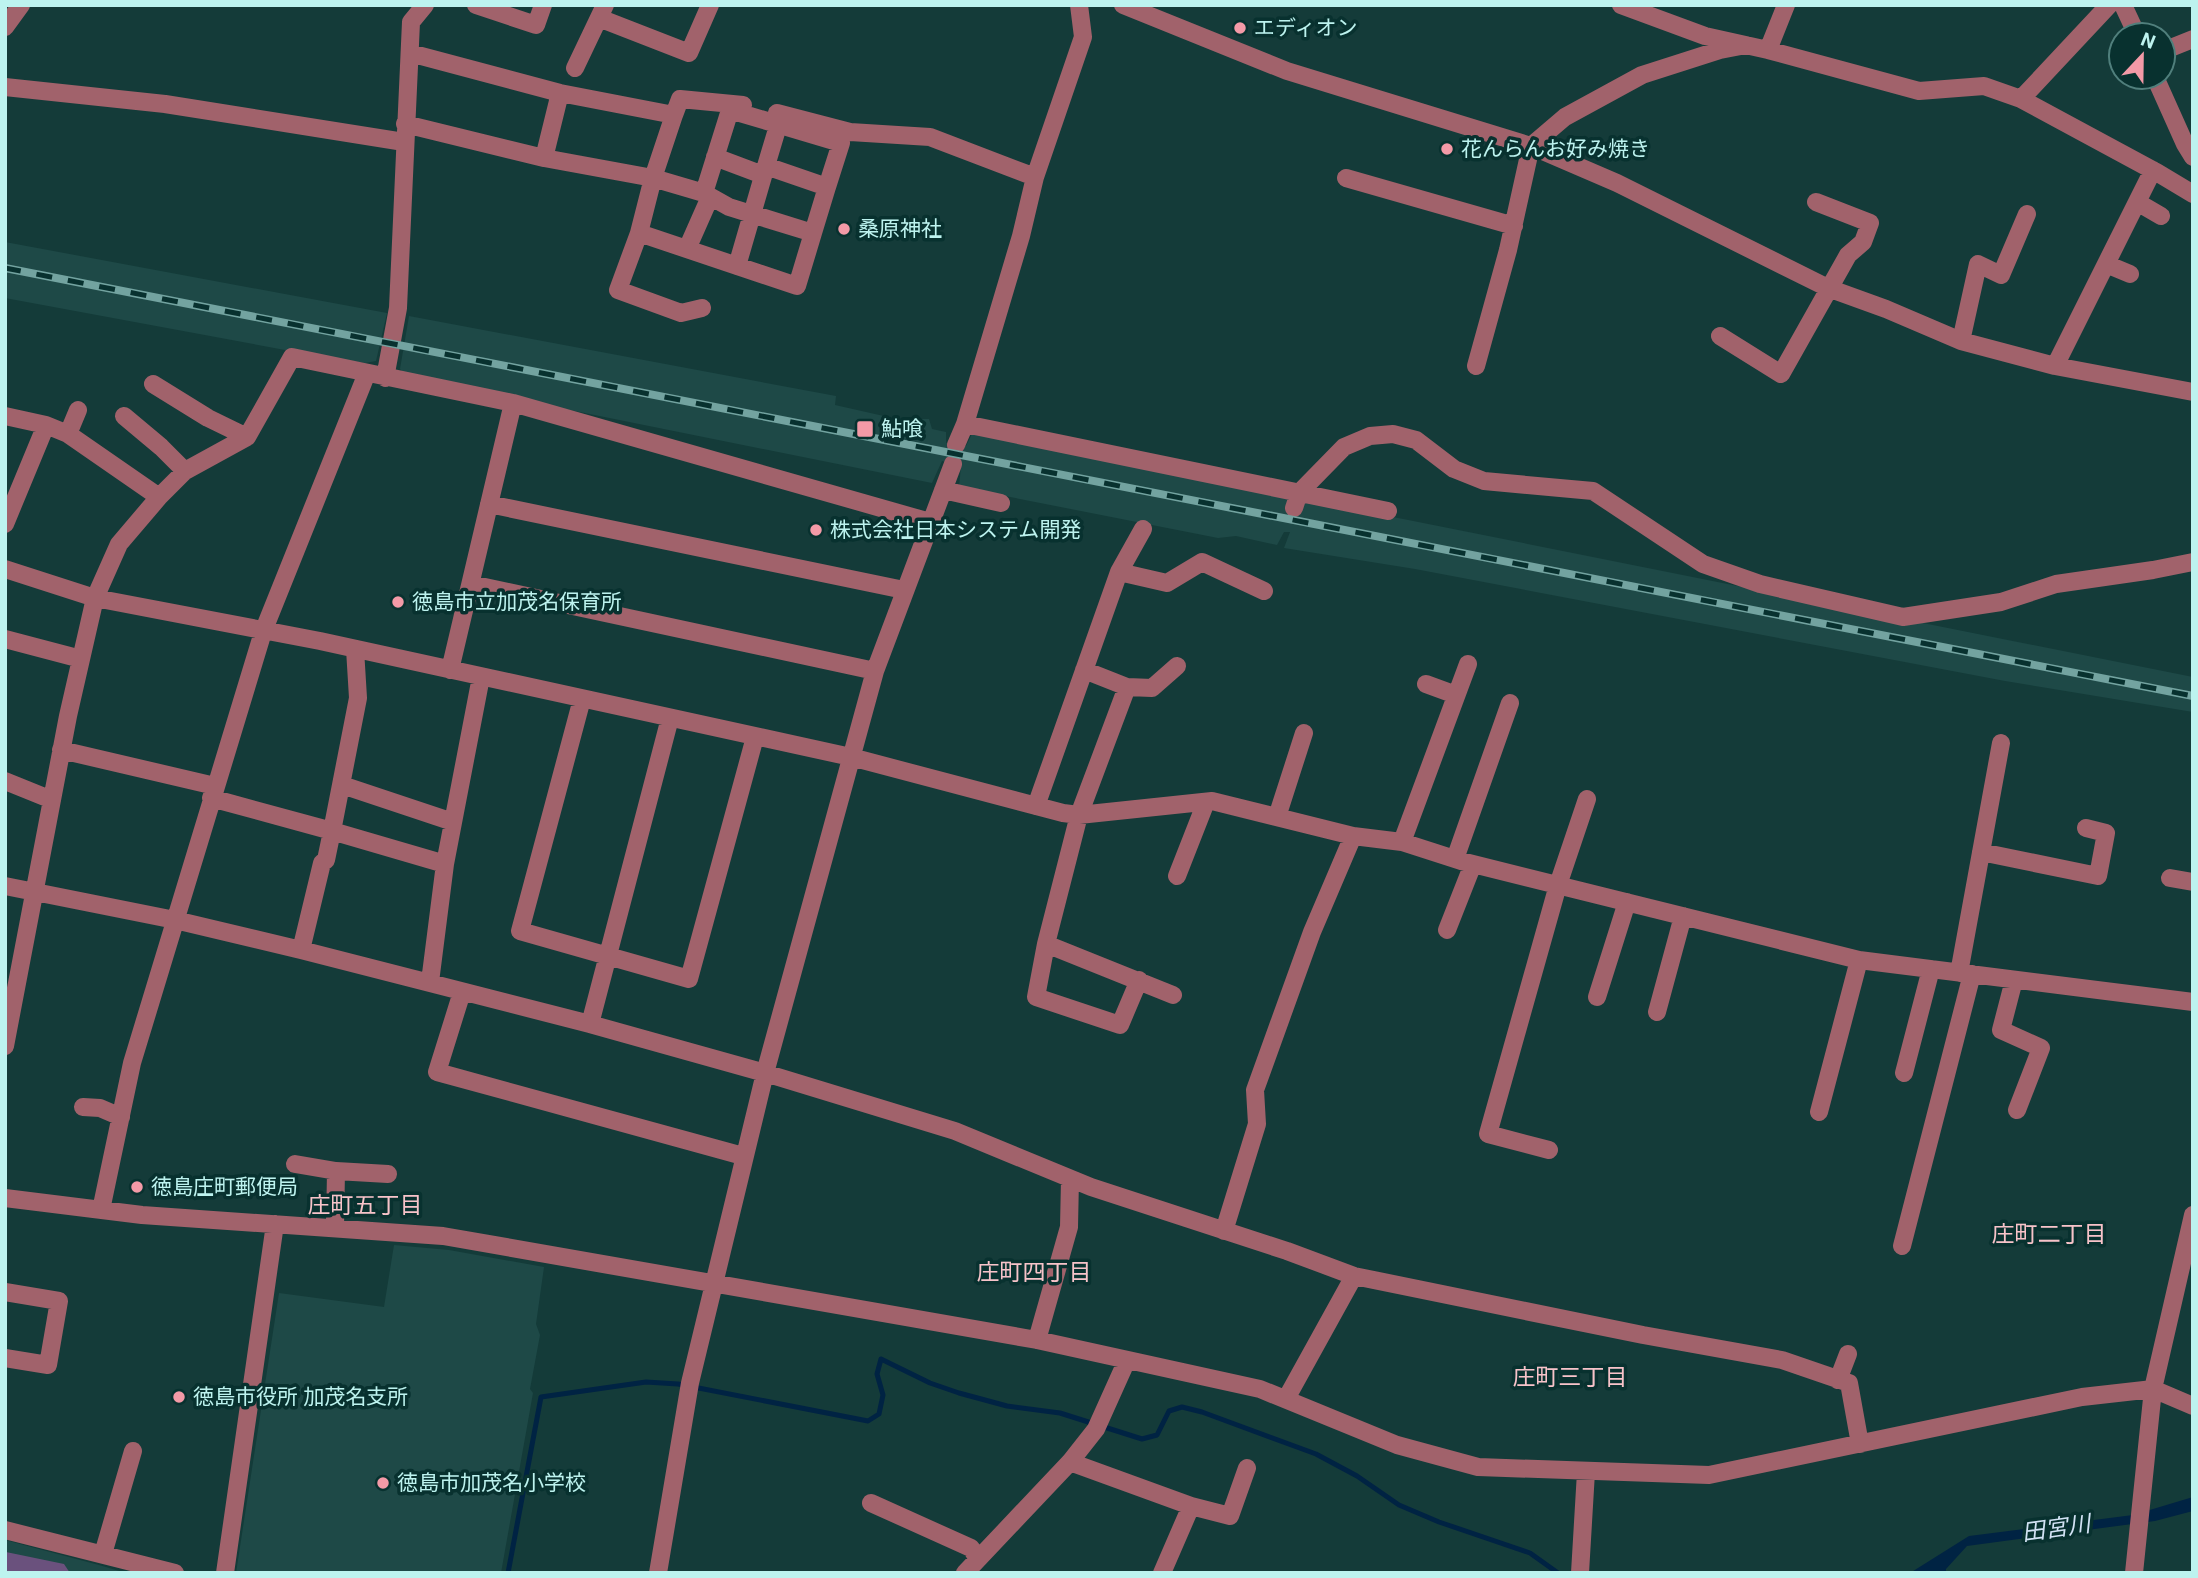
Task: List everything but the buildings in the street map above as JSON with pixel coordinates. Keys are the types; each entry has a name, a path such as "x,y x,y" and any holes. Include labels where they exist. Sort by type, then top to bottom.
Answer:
{"street":[{"path":"5,27 20,5"},
{"path":"102,1210 132,1063 263,632 376,376 398,308 411,22 425,5"},
{"path":"476,5 536,25 543,5"},
{"path":"575,68 602,12 689,53 710,5"},
{"path":"956,445 965,424 1021,236 1035,177 1083,37 1079,5"},
{"path":"1123,5 1287,71 1531,146 1617,183 1828,288 1961,341 2055,366 2193,392"},
{"path":"1621,5 1705,36 1768,50 1919,91 1984,86 2021,99 2193,194"},
{"path":"1768,50 1786,5"},
{"path":"2021,99 2109,5"},
{"path":"2123,5 2130,21"},
{"path":"1476,366 1514,226 1531,146 1565,117 1642,75 1720,50 1746,45"},
{"path":"410,53 560,93 674,116"},
{"path":"5,87 165,104 404,142"},
{"path":"2162,91 2190,147"},
{"path":"544,158 560,93"},
{"path":"702,308 681,313 618,290 639,233 653,178 680,99 749,106 849,132 930,137 1035,177"},
{"path":"639,233 797,286 841,143 730,110 715,157 707,195 687,249"},
{"path":"405,124 544,158 653,178 707,195 729,207 813,233"},
{"path":"737,266 778,125"},
{"path":"715,157 827,187"},
{"path":"2055,366 2153,170"},
{"path":"1346,178 1514,226"},
{"path":"1720,336 1781,374 1848,255 1863,242 1870,223 1816,202"},
{"path":"2137,202 2161,216"},
{"path":"1961,341 1978,264 2001,275 2027,214"},
{"path":"2106,264 2130,274"},
{"path":"5,1046 61,750 95,598 119,544 159,497 185,471 247,437 292,357 513,403 930,523"},
{"path":"153,384 208,418 247,437"},
{"path":"450,670 513,403"},
{"path":"68,434 78,410"},
{"path":"5,416 46,425 68,434 159,497"},
{"path":"124,416 185,471"},
{"path":"965,424 1297,500 1388,512"},
{"path":"5,524 46,425"},
{"path":"1297,500 1343,447 1370,436 1392,434 1416,440 1454,469 1484,481 1593,491 1703,564 1760,584 1903,617 2001,602 2056,584 2193,562"},
{"path":"658,1573 689,1387 765,1073 875,671 953,464"},
{"path":"943,490 1001,503"},
{"path":"489,504 904,590"},
{"path":"1036,806 1119,572 1143,529"},
{"path":"1119,572 1167,583 1202,562 1264,591"},
{"path":"5,569 95,598 355,649 851,757 1079,816 1206,802 1353,836 1402,842 1474,864 1859,960 2193,1002"},
{"path":"471,584 875,671"},
{"path":"5,639 80,659"},
{"path":"301,950 321,863 326,860 358,698 355,649"},
{"path":"1402,842 1468,664"},
{"path":"1084,670 1127,687 1152,688 1177,666"},
{"path":"430,982 445,864 481,677"},
{"path":"1426,684 1456,695"},
{"path":"1127,687 1079,816 1035,997 1120,1025 1139,980"},
{"path":"582,699 520,931 689,979 755,737"},
{"path":"1455,859 1510,704"},
{"path":"590,1024 670,718"},
{"path":"1277,817 1304,733"},
{"path":"1902,1245 1966,973 1981,852 2001,743"},
{"path":"61,750 213,792 445,864"},
{"path":"5,782 52,800"},
{"path":"342,785 453,822"},
{"path":"1549,1150 1488,1134 1558,885 1587,799"},
{"path":"1177,877 1206,802"},
{"path":"1981,852 2098,876 2106,833 2086,828"},
{"path":"1224,1231 1257,1124 1255,1090 1312,932 1353,836"},
{"path":"1447,930 1474,864"},
{"path":"2170,878 2193,882"},
{"path":"5,886 175,919 301,950 590,1024 765,1073 955,1131 1069,1179 1354,1276 1643,1335 1782,1360 1849,1384 1860,1444"},
{"path":"1597,997 1627,902"},
{"path":"1657,1012 1683,916"},
{"path":"1046,944 1173,995"},
{"path":"1819,1112 1859,960"},
{"path":"1904,1073 1931,969"},
{"path":"2014,980 2001,1030 2041,1048 2017,1110"},
{"path":"462,992 437,1072 743,1156"},
{"path":"83,1107 100,1108 121,1117"},
{"path":"295,1164 336,1171 388,1174"},
{"path":"335,1228 336,1171"},
{"path":"1037,1340 1069,1227 1069,1179"},
{"path":"5,1198 142,1215 443,1236 1037,1340 1260,1389 1397,1444 1478,1467 1709,1475 2082,1397 2153,1389 2193,1406"},
{"path":"2134,1573 2153,1389 2193,1215"},
{"path":"225,1573 275,1224"},
{"path":"1286,1399 1354,1276"},
{"path":"5,1292 59,1301 48,1365 5,1358"},
{"path":"1838,1380 1848,1354"},
{"path":"965,1573 1070,1462 1098,1426 1127,1360"},
{"path":"103,1554 134,1451"},
{"path":"1070,1462 1191,1506 1230,1516 1247,1468"},
{"path":"1580,1573 1586,1472"},
{"path":"871,1503 971,1548 978,1559"},
{"path":"1162,1573 1191,1506"},
{"path":"5,1530 175,1573"}],"shaded area":[{"path":"5,242 387,313 376,361 365,363 285,350 5,298"},
{"path":"409,316 836,396 835,405 897,419 929,419 932,429 946,432 946,443 966,446 974,430 1303,499 2193,677 2193,712 2005,681 1415,569 1284,548 1290,532 1284,532 1277,545 1236,536 1218,538 959,487 961,466 942,461 932,483 406,377 400,369"},
{"name":"徳島市加茂名小学校","path":"394,1245 449,1250 544,1267 536,1324 540,1335 530,1389 533,1393 501,1573 236,1573 279,1293 384,1307"},
{"path":"5,1540 99,1565 126,1573 5,1573"},
{"path":"6,1552 64,1564 70,1573 5,1573"}],"water":[{"name":"田宮川","path":"2193,1497 2193,1511 2155,1521 1967,1546 1946,1569 1946,1573 1910,1573 1969,1536 2133,1515"}],"waterway":[{"path":"508,1573 541,1397 646,1382 678,1384 868,1421 879,1414 883,1395 877,1374 881,1359 930,1383 959,1393 1007,1406 1060,1413 1142,1439 1157,1435 1169,1411 1182,1407 1202,1412 1316,1454 1357,1476 1399,1505 1439,1522 1530,1553 1558,1573"}],"railway":[{"path":"5,268 2193,696"}],"place":[{"name":"エディオン","path":"1240,28"},
{"name":"花んらんお好み焼き","path":"1447,149"},
{"name":"桑原神社","path":"844,229"},
{"name":"鮎喰","path":"865,429"},
{"name":"株式会社日本システム開発","path":"816,530"},
{"name":"徳島市立加茂名保育所","path":"398,602"},
{"name":"徳島庄町郵便局","path":"137,1187"},
{"name":"徳島市役所 加茂名支所","path":"179,1397"},
{"name":"徳島市加茂名小学校","path":"383,1483"}],"district":[{"name":"庄町五丁目","path":"365,1205"},
{"name":"庄町二丁目","path":"2049,1234"},
{"name":"庄町四丁目","path":"1034,1272"},
{"name":"庄町三丁目","path":"1570,1377"}]}
